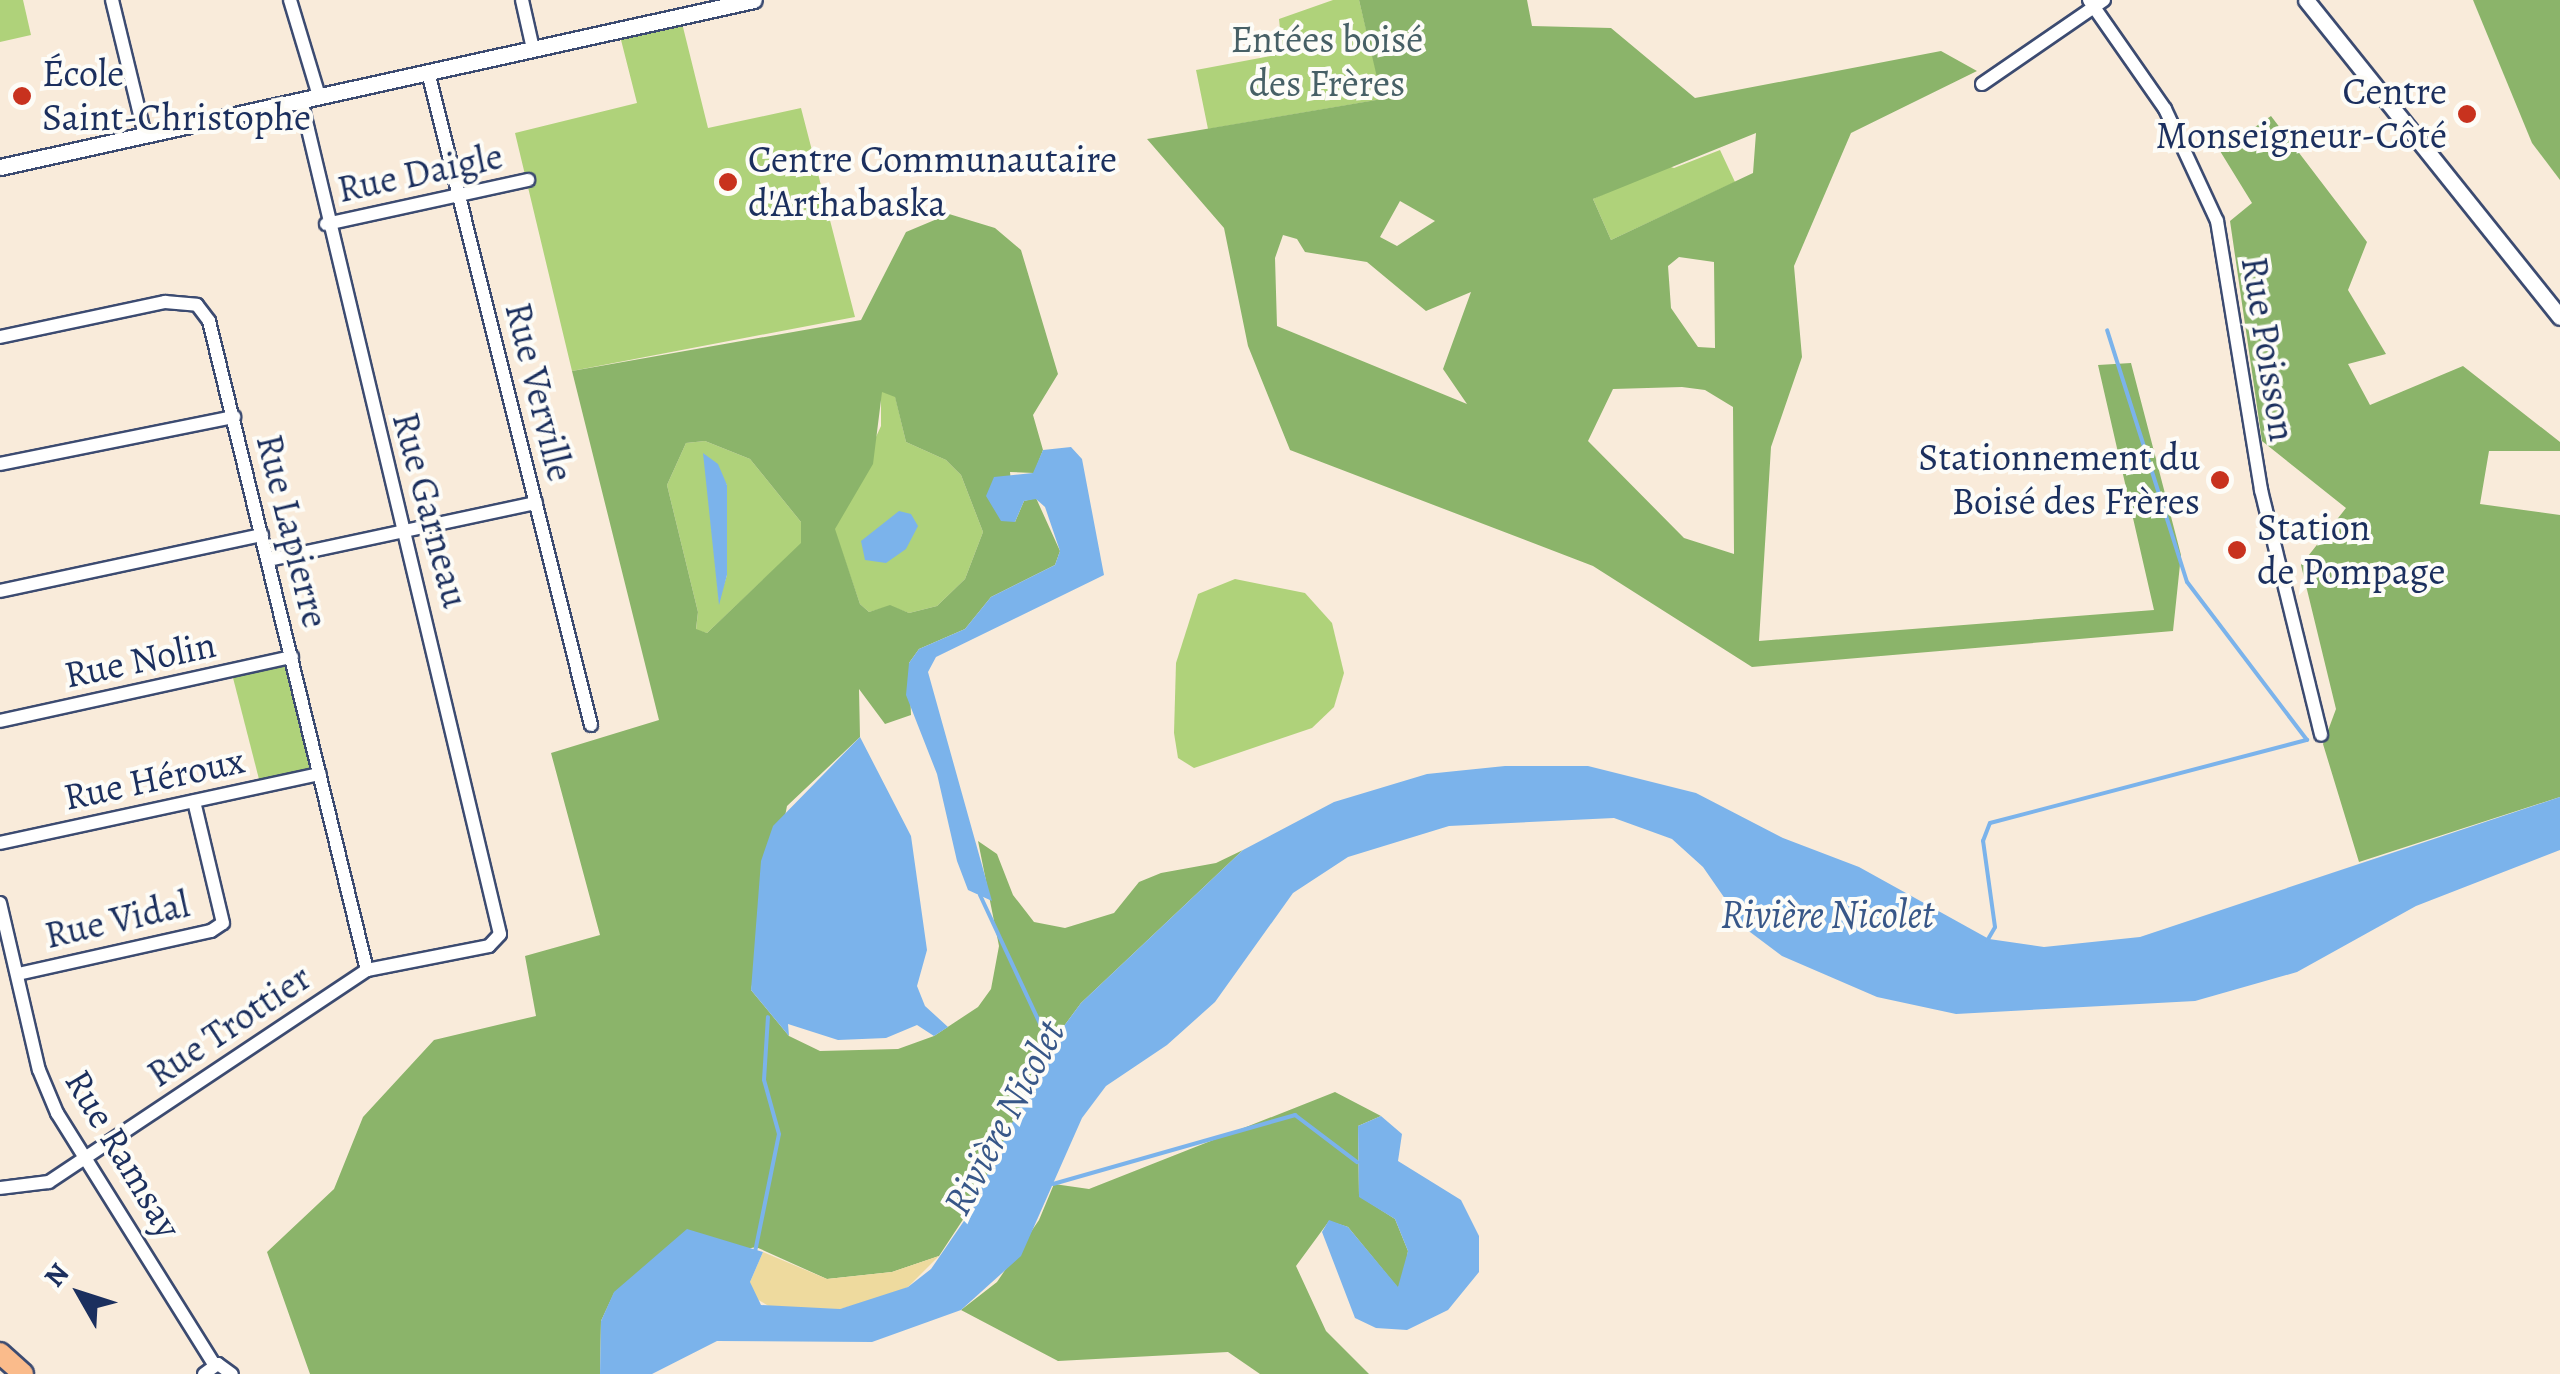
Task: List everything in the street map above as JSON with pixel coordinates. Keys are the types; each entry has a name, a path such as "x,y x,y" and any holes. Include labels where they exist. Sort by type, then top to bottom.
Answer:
{"main road":[{"path":"0,1354 23,1374"}],"street":[{"path":"112,0 145,135"},
{"path":"290,0 319,96"},
{"path":"522,0 534,49"},
{"path":"0,167 754,0"},
{"path":"2306,0 2560,316"},
{"path":"1982,84 2095,3"},
{"name":"Rue Poisson","path":"2095,3 2165,109 2217,221 2261,490 2321,736"},
{"name":"Rue Verville","path":"428,72 591,726"},
{"name":"Rue Garneau","path":"301,100 326,224 406,531 500,934"},
{"name":"Rue Daigle","path":"326,224 528,180"},
{"name":"Rue Lapierre","path":"0,337 165,302 197,306 213,330 368,970"},
{"path":"0,464 234,416"},
{"path":"268,560 536,502"},
{"path":"0,591 262,535"},
{"name":"Rue Nolin","path":"0,721 292,657"},
{"name":"Rue Héroux","path":"0,843 320,774"},
{"name":"Rue Vidal","path":"18,974 211,931 223,923 194,802"},
{"name":"Rue Ramsay","path":"0,902 38,1070 84,1160 209,1369 232,1374"},
{"name":"Rue Trottier","path":"0,1188 34,1188 84,1160 368,970 478,949 500,934"}],"green space":[{"path":"0,0 23,0 31,35 0,42"},
{"name":"Entées boisé des Frères","path":"1333,0 1359,0 1383,99 1208,129 1196,70 1276,55 1282,49 1279,19"},
{"path":"1359,0 1527,0 1532,26 1611,28 1695,98 1941,51 1977,71 1851,133 1794,266 1802,357 1771,447 1759,641 2154,610 2098,365 2131,363 2181,555 2173,631 1752,667 1593,566 1290,450 1248,346 1224,228 1147,139 1382,99","holes":["1756,133 1753,173 1611,240 1593,199","1400,201 1435,221 1397,246 1380,237","1283,235 1297,239 1305,252 1367,262 1426,311 1471,292 1443,369 1467,404 1277,326 1275,258","1679,257 1714,262 1715,348 1698,347 1671,308 1668,266","1613,389 1705,390 1733,407 1734,554 1684,538 1588,441"]},
{"path":"2473,0 2560,0 2560,180 2532,143"},
{"path":"681,19 708,128 801,108 855,317 572,371 515,133 637,103 619,32"},
{"path":"2271,116 2367,242 2348,290 2386,354 2348,364 2370,405 2463,366 2560,442 2560,451 2489,451 2480,504 2560,515 2560,797 2359,862 2323,744 2336,709 2301,565 2346,508 2262,441 2230,221 2252,203 2220,151"},
{"path":"1720,150 1735,182 1611,240 1593,199 1664,165 1674,168"},
{"path":"949,214 995,228 1021,250 1058,374 1033,415 1043,450 1034,473 1010,472 1015,522 1024,501 1036,498 1060,551 1055,565 991,597 965,629 919,649 909,663 911,715 885,724 859,689 860,737 787,806 751,990 789,1036 820,1051 898,1049 934,1036 978,1007 991,989 999,946 978,841 997,854 1013,895 1034,922 1065,928 1114,913 1139,882 1161,873 1216,863 1243,850 1081,1003 1050,1045 987,1183 939,1256 892,1272 827,1279 756,1247 639,1272 614,1293 601,1321 600,1374 310,1374 267,1252 334,1189 363,1117 434,1040 536,1016 525,956 600,935 551,753 659,720 572,371 861,320 906,232","holes":["882,392 895,397 906,442 946,460 961,475 983,532 965,579 937,606 909,613 890,605 869,612 860,604 835,529 873,464","705,441 750,459 801,522 801,543 707,633 696,629 698,612 667,485 686,443"]},
{"path":"881,391 895,396 906,442 946,460 961,475 983,532 965,579 937,606 909,613 890,606 869,612 860,604 834,529 881,426"},
{"path":"705,441 750,459 801,522 801,544 707,633 696,630 698,612 667,485 686,443","holes":["704,454 727,485 727,575 719,600"]},
{"path":"1235,579 1305,593 1332,623 1344,673 1334,707 1312,728 1194,768 1178,758 1174,733 1176,663 1198,594"},
{"path":"292,657 320,774 261,787 231,670"},
{"path":"1335,1092 1381,1116 1358,1126 1359,1196 1395,1219 1408,1251 1404,1274 1398,1288 1348,1227 1329,1221 1296,1266 1326,1331 1369,1374 1260,1374 1228,1352 1058,1361 961,1310 997,1282 1039,1220 1054,1184 1089,1189"}],"sand":[{"path":"763,1252 827,1279 892,1272 939,1256 908,1287 888,1296 840,1309 772,1308 752,1296 750,1282"}],"water":[{"path":"1071,447 1082,459 1104,575 936,657 928,672 992,901 968,890 957,861 937,774 906,695 909,663 919,649 965,629 991,597 1055,565 1060,551 1045,507 1036,499 1024,501 1015,522 1001,521 986,496 994,477 1033,473 1043,450"},
{"path":"703,453 718,464 727,485 727,575 719,605"},
{"path":"899,511 911,514 918,526 906,549 886,563 865,560 861,541"},
{"path":"860,737 911,836 927,950 917,986 925,1006 948,1027 934,1036 917,1025 886,1038 838,1040 788,1024 789,1036 751,990 761,861 773,826"},
{"name":"Rivière Nicolet","path":"1505,766 1588,766 1696,793 1783,838 1859,867 1989,939 2044,947 2140,937 2560,797 2560,850 2416,906 2297,972 2195,1001 1956,1014 1877,997 1782,956 1746,929 1703,867 1672,839 1614,818 1449,826 1348,857 1293,893 1215,1002 1167,1045 1106,1086 1082,1118 1021,1256 961,1310 872,1342 717,1341 652,1374 600,1374 601,1321 614,1292 687,1229 763,1252 750,1282 761,1305 840,1309 908,1287 931,1269 966,1218 1050,1045 1081,1003 1243,850 1334,802 1427,774"},
{"path":"1381,1116 1402,1134 1398,1161 1461,1200 1479,1236 1479,1272 1448,1310 1407,1330 1376,1328 1355,1318 1322,1232 1329,1220 1348,1227 1398,1287 1408,1251 1395,1219 1359,1197 1358,1126"}],"waterway":[{"path":"1987,941 1995,927 1983,841 1990,823 2307,740 2187,582 2107,330"},
{"path":"980,895 1050,1045"},
{"path":"755,1252 779,1134 764,1080 768,1017"},
{"path":"1053,1184 1295,1115 1357,1162"}],"place":[{"name":"École Saint-Christophe","path":"22,96"},
{"name":"Centre Monseigneur-Côté","path":"2467,114"},
{"name":"Centre Communautaire d'Arthabaska","path":"728,182"},
{"name":"Stationnement du Boisé des Frères","path":"2220,480"},
{"name":"Station de Pompage","path":"2237,550"}]}
